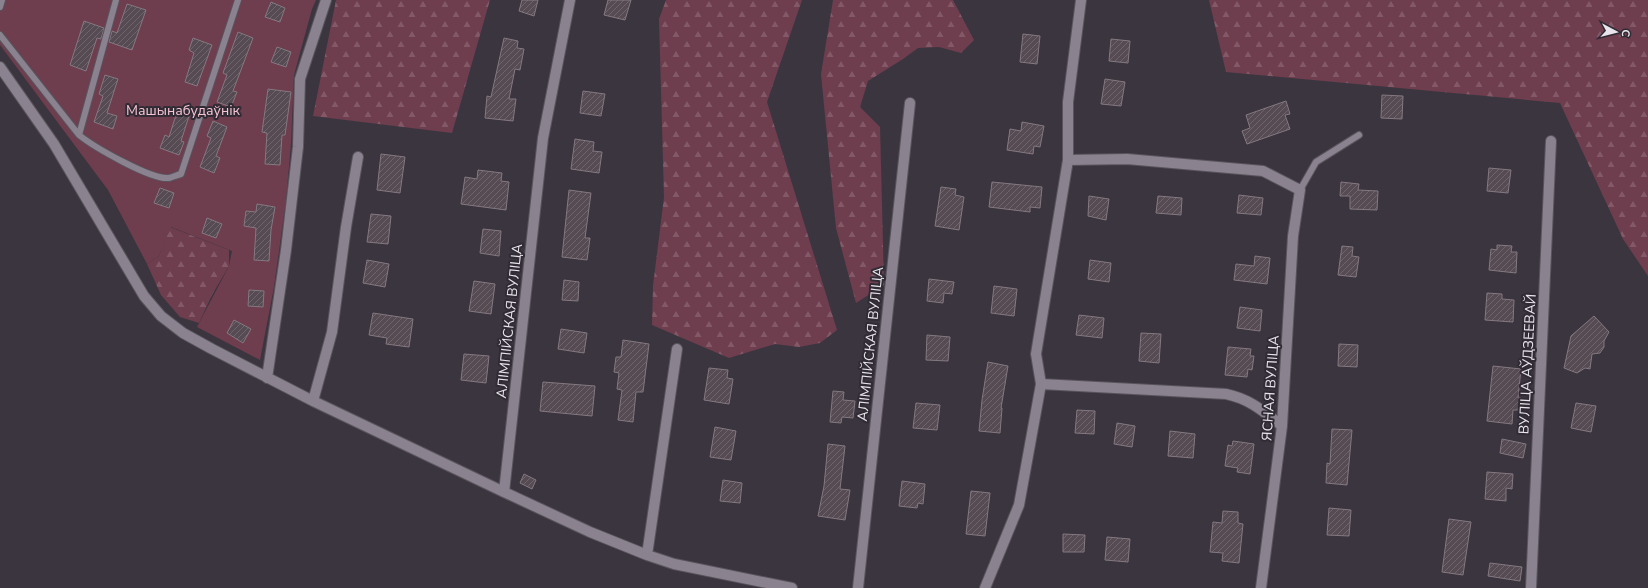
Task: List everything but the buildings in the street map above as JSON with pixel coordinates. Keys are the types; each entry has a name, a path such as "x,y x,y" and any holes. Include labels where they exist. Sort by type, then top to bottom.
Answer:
{"street":[{"path":"267,378 286,250 298,147 300,79 326,0"},
{"name":"АЛІМПІЙСКАЯ ВУЛІЦА","path":"504,492 543,138 570,0"},
{"path":"985,588 1019,505 1041,384 1036,354 1068,160 1068,102 1081,0"},
{"path":"0,67 54,144 144,296 161,316 183,333 313,401 504,492 647,555 674,564 792,588"},
{"name":"АЛІМПІЙСКАЯ ВУЛІЦА","path":"858,588 910,103"},
{"name":"ВУЛІЦА АЎДЗЕЕВАЙ","path":"1531,588 1551,142"},
{"path":"313,401 332,332 341,258 358,157"},
{"path":"1068,160 1127,159 1263,171 1300,190"},
{"name":"ЯСНАЯ ВУЛІЦА","path":"1261,588 1282,426 1293,236 1300,190"},
{"path":"647,555 677,349"},
{"path":"1041,384 1226,394 1239,397 1254,404 1282,426"}],"lane":[{"path":"0,7 2,0"},
{"path":"79,136 116,0"},
{"path":"0,34 79,136 91,144 151,175 168,178 181,174 238,0"},
{"path":"1300,190 1316,162 1359,135"}],"green space":[{"name":"Машынабудаўнік","path":"0,0 316,0 312,9 294,75 291,143 286,201 274,287 260,360 197,327 229,266 232,251 171,227 159,256 147,264 108,190 0,45"},
{"path":"336,0 490,0 452,133 313,116"},
{"path":"666,0 802,0 767,102 837,330 820,343 799,347 775,344 729,358 652,325 653,286 664,197 659,19"},
{"path":"833,0 953,0 974,40 961,53 939,47 918,48 868,81 860,107 880,127 884,285 856,303 836,228 821,74"},
{"path":"1209,0 1648,0 1648,276 1623,239 1560,103 1226,72"},
{"path":"170,227 229,250 229,266 212,295 199,323 180,317 161,295 147,264 159,256"}]}
